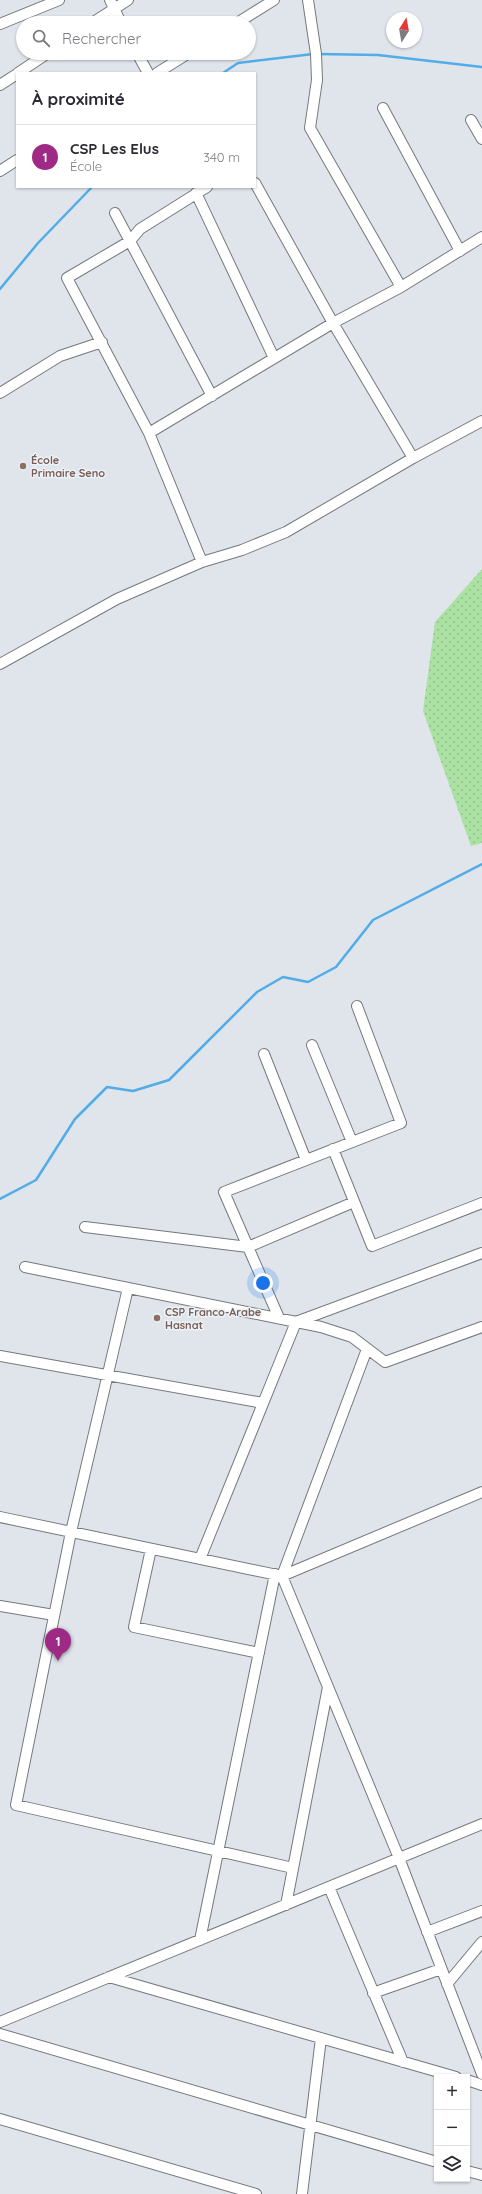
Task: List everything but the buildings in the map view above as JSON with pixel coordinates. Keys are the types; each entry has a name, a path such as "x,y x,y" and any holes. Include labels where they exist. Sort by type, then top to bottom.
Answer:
{"street":[{"path":"20,16 59,0"},
{"path":"99,16 111,5 128,0"},
{"path":"248,16 274,0"},
{"path":"308,0 316,54 318,80 310,128 401,287"},
{"path":"111,5 117,16"},
{"path":"0,24 16,17"},
{"path":"19,72 37,60"},
{"path":"141,60 147,72"},
{"path":"159,72 178,60"},
{"path":"0,85 16,74"},
{"path":"383,108 460,251"},
{"path":"471,120 482,139"},
{"path":"0,171 16,161"},
{"path":"256,185 334,323 413,458"},
{"path":"202,562 149,433 67,278 130,240 140,229 205,188"},
{"path":"196,193 274,358"},
{"path":"115,213 212,396"},
{"path":"149,433 334,323 401,287 482,237"},
{"path":"0,393 60,356 102,342"},
{"path":"0,663 117,599 202,562 242,550 286,532 413,458 482,421"},
{"path":"279,1318 224,1192 401,1122 357,1006"},
{"path":"312,1045 352,1142"},
{"path":"264,1054 306,1160"},
{"path":"333,1149 372,1246 482,1203"},
{"path":"85,1227 248,1247 354,1202"},
{"path":"200,1559 296,1322 482,1253"},
{"path":"25,1267 321,1327 352,1336 385,1362 482,1327"},
{"path":"128,1288 71,1532 16,1805 293,1868"},
{"path":"200,1940 259,1653 278,1575 367,1349"},
{"path":"0,1356 263,1403"},
{"path":"0,1517 278,1575 482,1492"},
{"path":"151,1549 134,1627 259,1653"},
{"path":"278,1575 328,1687 399,1858 441,1969 479,2058 482,2074"},
{"path":"0,1606 54,1615"},
{"path":"286,1905 328,1687"},
{"path":"0,2022 482,1824"},
{"path":"329,1887 403,2062"},
{"path":"427,1932 482,1911"},
{"path":"447,1984 482,1942"},
{"path":"374,1993 441,1969"},
{"path":"109,1977 445,2074"},
{"path":"0,2034 434,2161"},
{"path":"302,2194 321,2038"},
{"path":"470,2081 482,2085"},
{"path":"0,2119 256,2194"},
{"path":"470,2172 482,2175"}],"green space":[{"path":"482,569 482,843 471,846 423,711 435,622"}],"waterway":[{"path":"224,72 238,63 313,54"},
{"path":"318,54 378,55 482,67"},
{"path":"0,289 38,243 91,188"},
{"path":"0,1199 36,1180 75,1119 107,1087 133,1091 169,1080 257,992 283,977 308,982 336,967 373,920 482,864"}],"place":[{"name":"École Primaire Seno","path":"23,466"},
{"name":"CSP Franco-Arabe Hasnat","path":"157,1318"},
{"name":"CSP Les Elus","path":"58,1661"}]}
